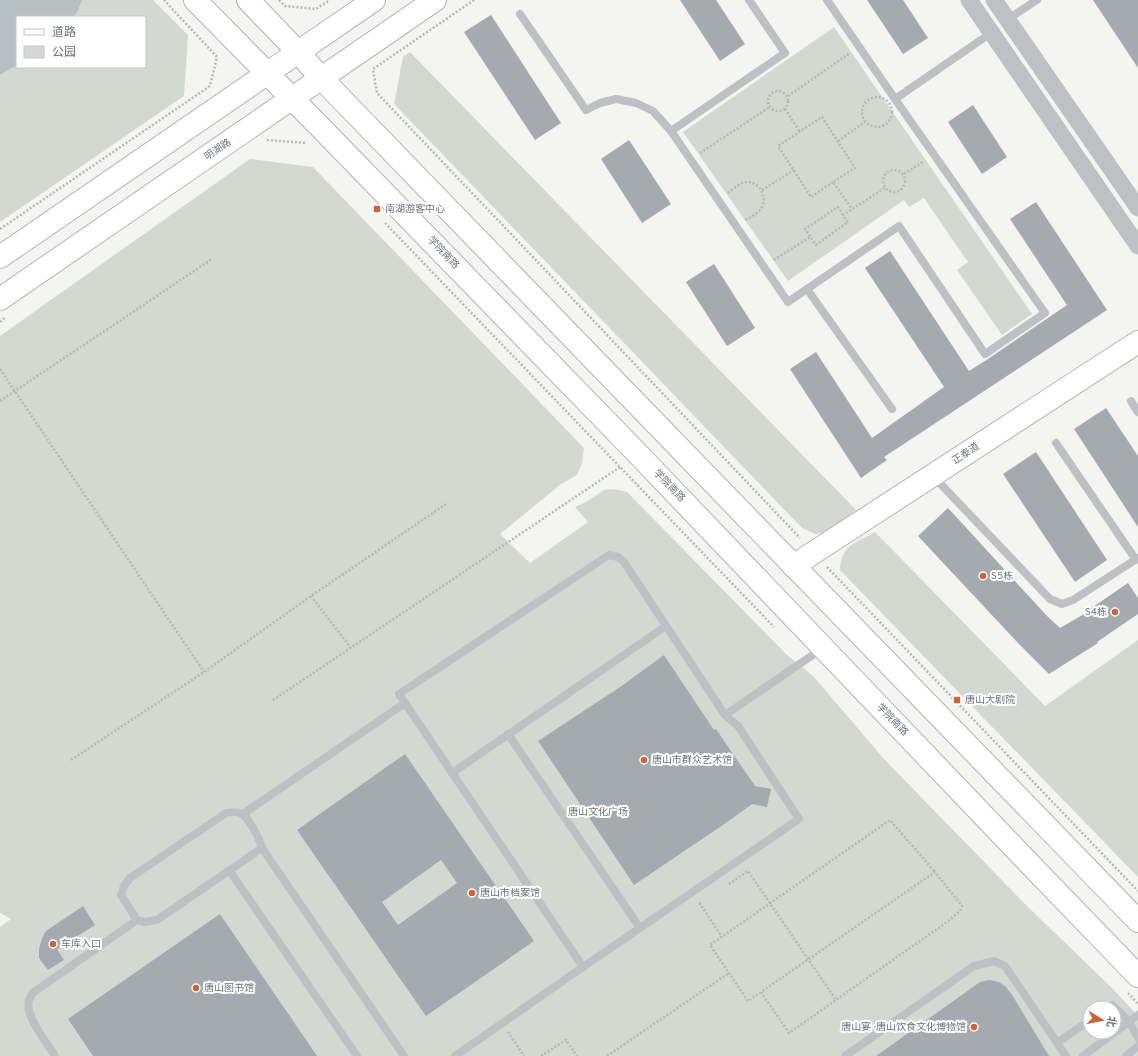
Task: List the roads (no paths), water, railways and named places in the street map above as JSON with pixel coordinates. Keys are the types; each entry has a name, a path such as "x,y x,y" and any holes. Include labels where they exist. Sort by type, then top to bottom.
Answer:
{"main road":[{"name":"学院南路","path":"194,0 293,99 638,454 1024,858 1132,984"},
{"path":"248,0 321,78 1138,921"},
{"path":"0,258 266,73 374,0"},
{"name":"明湖路","path":"3,308 321,78 435,0"},
{"name":"正泰道","path":"793,566 1138,342"}],"street":[{"path":"969,0 1138,246"},
{"path":"994,0 1138,208"}],"lane":[{"path":"671,131 785,53 749,0"},
{"path":"520,14 586,110 600,103 616,99 636,103 653,111 671,131 691,159 788,302 899,226 986,354 1045,313 933,155 827,0"},
{"path":"1008,19 1037,0"},
{"path":"895,99 992,33"},
{"path":"807,289 892,409"},
{"path":"1131,401 1138,412"},
{"path":"933,476 1050,599 1062,604 1073,600 1137,559 1056,443"},
{"path":"455,1056 799,819 738,726 725,715 624,562 618,556 609,555 399,694 583,967"},
{"path":"452,773 666,626"},
{"path":"725,715 823,648"},
{"path":"243,814 405,703"},
{"path":"508,734 640,928"},
{"path":"262,848 157,920 145,922 137,920 121,895 124,886 130,878 226,813 234,811 243,814 258,837 262,848 404,1056"},
{"path":"229,870 357,1056"},
{"path":"55,1056 30,1018 28,1009 29,1000 34,992 137,920"},
{"path":"845,1056 974,966 994,961 1005,966 1066,1056"},
{"path":"1122,1014 1129,1021 1138,1038"},
{"path":"1083,1056 1138,1015"},
{"path":"1058,1043 1082,1026"},
{"path":"1126,1056 1138,1046"}],"place":[{"name":"南湖游客中心","path":"377,209"},
{"name":"S5栋","path":"983,576"},
{"name":"S4栋","path":"1115,612"},
{"name":"唐山大剧院","path":"957,700"},
{"name":"唐山市群众艺术馆","path":"644,760"},
{"name":"唐山市档案馆","path":"472,893"},
{"name":"车库入口","path":"53,944"},
{"name":"唐山图书馆","path":"196,988"},
{"name":"唐山宴 · 唐山饮食文化博物馆","path":"974,1027"}],"park label":[{"name":"唐山文化广场","path":"598,812"}]}
